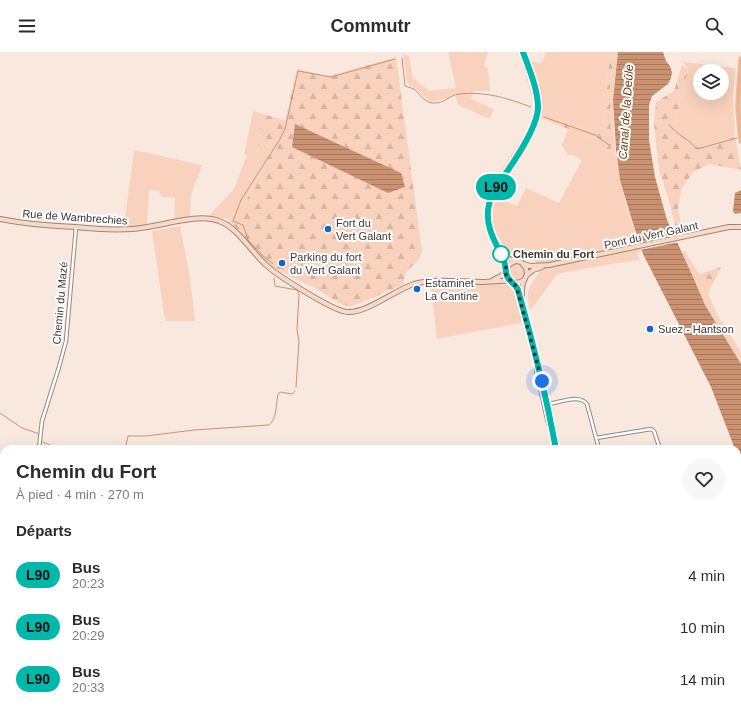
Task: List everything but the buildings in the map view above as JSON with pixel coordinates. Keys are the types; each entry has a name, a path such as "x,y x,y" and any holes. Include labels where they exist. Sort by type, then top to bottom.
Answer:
{"main road":[{"path":"523,52 535,90 537,112 534,124 523,147 495,188 488,211 488,224 492,236 508,258 530,266 549,265"},
{"path":"741,59 738,107 741,141"},
{"name":"Rue de Wambrechies","path":"0,219 76,228 132,229 198,218 214,219 231,228 271,270 333,307 349,312 362,309 405,288 420,283 511,281"},
{"path":"729,227 741,224"},
{"name":"Pont du Vert Galant","path":"549,265 729,227 741,227"},
{"path":"498,246 506,270 506,276 517,287 525,313 548,404 556,445"},
{"path":"487,282 499,277 511,263 516,261"},
{"path":"524,264 527,269 526,277 522,286 525,313"},
{"path":"511,281 518,283 533,270 549,265"},
{"path":"536,359 538,380 548,422 555,440"}],"street":[{"name":"Chemin du Mazé","path":"39,445 42,421 66,341 76,228"},
{"path":"548,404 578,399 585,401 598,445"},
{"path":"596,438 651,429 654,431 659,445"}],"green space":[{"path":"448,52 488,52 484,66 488,69 490,91 474,91 471,99 494,109 490,119 458,105 455,92 449,98 431,102 407,82 403,54 409,56 413,78 429,91 456,88"},
{"path":"519,52 528,52 531,61 541,63 546,52 611,52 604,99 603,134 569,124 562,120 558,125 541,118 523,155 499,188 491,186 525,134 531,122 535,107"},
{"path":"611,52 614,52 610,87 611,156 608,157 605,144 596,137 593,139 558,125 562,120 569,124 603,134 604,99"},
{"path":"614,52 618,52 614,84 613,110 615,151 628,212 642,251 637,253 640,260 557,274 530,311 528,291 539,273 536,261 511,253 507,250 499,238 494,227 492,216 496,197 517,206 526,188 559,203 582,160 573,155 568,155 562,146 568,129 593,139 596,137 605,144 608,156 611,156 610,87"},
{"path":"396,57 422,252 418,261 406,273 404,284 361,303 350,306 343,305 312,286 269,265 227,222 247,199 272,150 258,145 262,114 285,120 297,69 329,76"},
{"path":"683,62 701,64 693,64 693,100 729,100 729,67 736,68 733,97 735,137 699,148 673,130 688,70"},
{"path":"682,65 688,70 673,130 699,148 735,137 741,170 709,164 693,172 681,190 678,210 682,227 676,229 659,170 654,124 656,102 674,91"},
{"path":"253,111 262,114 258,145 272,149 247,199 229,219 209,216 234,189 247,155 244,155"},
{"path":"134,150 202,165 191,195 190,217 174,221 175,198 161,197 159,191 149,190 147,226 124,227"},
{"path":"180,226 190,277 195,321 166,321 164,314 152,231"},
{"path":"685,251 699,274 718,316 741,352 741,364 705,305 682,252"},
{"path":"514,264 520,264 525,269 523,278 520,280 514,280 509,275 509,269"},
{"path":"721,267 707,295 699,274"},
{"path":"501,283 510,286 513,291 516,291 525,322 437,339 431,285"}],"water":[{"name":"Canal de la Deûle","path":"618,52 663,52 672,72 671,78 668,84 652,96 649,105 649,140 655,177 667,220 705,305 741,364 741,445 733,445 711,387 643,254 620,180 616,149 613,100"},
{"path":"295,124 401,173 405,187 388,193 292,147"},
{"path":"741,190 741,213 735,214 733,211 735,193"}],"pier":[{"path":"676,234 679,242 640,250 637,243"}],"waterway":[{"path":"402,58 405,86 414,89 430,103 441,102 452,96 469,93 487,94 505,98 531,107"},
{"path":"273,264 248,240 243,225 233,221 241,200 285,129 298,71 331,77 395,59"},
{"path":"544,117 595,135 609,145"},
{"path":"669,125 697,149 737,138"},
{"path":"274,278 275,286 297,290 299,294 297,330 299,341 296,387"},
{"path":"126,445 128,436 146,436 194,430 269,425 274,419 278,394 280,392 292,394 295,391"},
{"path":"0,413 22,428 39,434 39,437"},
{"path":"43,442 50,445"}],"bus line":[{"name":"L90","path":"523,52 537,98 538,107 536,118 532,130 520,151 492,194 488,211 488,221 492,236 505,262 506,276 517,287 520,301 525,313 552,424 555,445"}],"place":[{"name":"Fort du Vert Galant","path":"328,229"},
{"name":"Chemin du Fort","path":"501,254"},
{"name":"Parking du fort du Vert Galant","path":"282,263"},
{"name":"Estaminet La Cantine","path":"417,289"},
{"name":"Suez - Hantson","path":"650,329"}],"route":[{"path":"501,254 500,253 506,266 506,276 515,285 525,313 542,381"}]}
